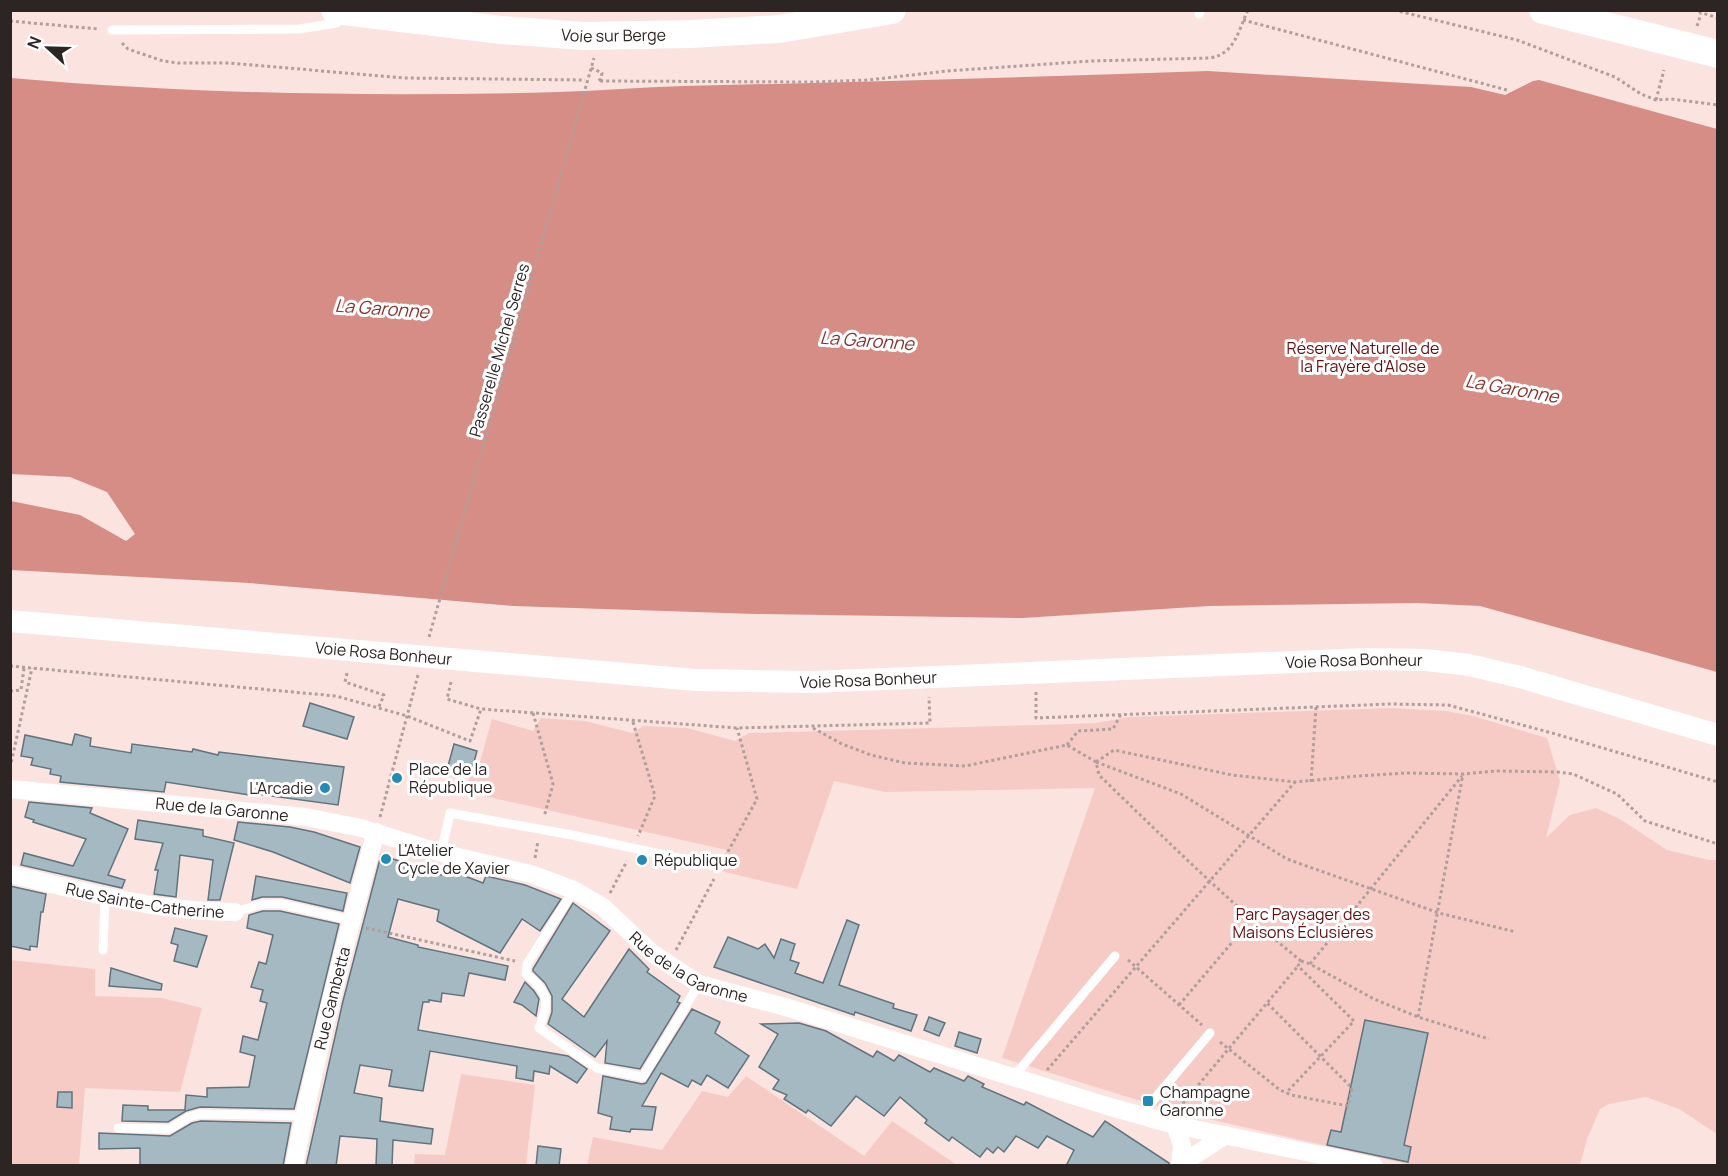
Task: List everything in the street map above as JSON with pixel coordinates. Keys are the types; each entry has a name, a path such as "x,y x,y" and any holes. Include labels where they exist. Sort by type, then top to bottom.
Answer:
{"main road":[{"name":"Voie sur Berge","path":"335,10 419,22 584,36 691,34 779,29 892,10"},
{"path":"1543,10 1718,54"}],"street":[{"name":"Voie Rosa Bonheur","path":"10,621 696,680 812,682 1365,659 1426,660 1469,665 1520,677 1718,735"},
{"name":"Rue de la Garonne","path":"10,789 306,817 376,832 441,853 531,874 574,890 603,907 652,953 699,984 789,1008 1175,1125 1374,1166"},
{"name":"Rue Gambetta","path":"294,1166 350,922 376,832"},
{"name":"Rue Sainte-Catherine","path":"10,874 105,897 158,906 235,912"},
{"path":"1175,1125 1182,1145 1182,1166"},
{"path":"1182,1166 1226,1135"}],"lane":[{"path":"112,30 299,29 337,23 345,11"},
{"path":"441,853 450,813 720,867"},
{"path":"574,890 527,964 526,974 539,984 546,1003 546,1010 539,1028 597,1068 643,1077 699,984"},
{"path":"103,950 105,897"},
{"name":"Rue Sainte-Catherine","path":"235,912 262,904 280,904 350,922"},
{"path":"1014,1076 1115,956"},
{"path":"1141,1115 1210,1033"},
{"path":"118,1128 170,1129 189,1117 200,1114 304,1116"}],"path":[{"path":"591,68 602,73 598,81 812,82 868,80 947,71 1091,61 1210,58 1227,52 1240,31 1248,10"},
{"path":"1394,10 1517,40 1615,77 1641,94 1656,100 1671,99 1718,105"},
{"path":"1693,10 1718,18"},
{"path":"1243,20 1508,90"},
{"path":"10,21 112,30 128,49 163,61 178,63 229,63 404,78 585,80"},
{"name":"Passerelle Michel Serres","path":"429,640 597,49"},
{"path":"1656,100 1664,70"},
{"path":"10,666 336,696 407,716 470,741 481,709"},
{"path":"10,691 21,690 24,668"},
{"path":"10,768 33,668"},
{"path":"347,673 345,682 384,695 378,709"},
{"path":"1036,673 1036,718 1316,706 1448,705 1718,782"},
{"path":"376,832 419,674"},
{"path":"451,682 447,699 481,709 737,728 930,723 929,677"},
{"path":"1311,782 1316,706"},
{"path":"531,874 553,784 533,713"},
{"path":"811,727 842,744 871,755 905,763 965,766 1066,745 1078,731 1113,729 1122,713"},
{"path":"633,722 655,796"},
{"path":"668,965 757,799 737,728"},
{"path":"1066,745 1096,762 1181,794 1287,859 1438,913 1516,932"},
{"path":"1096,762 1114,750 1232,775 1295,782 1371,775 1463,774 1496,771 1574,774 1617,794 1645,821 1718,843"},
{"path":"1096,762 1099,775 1209,882 1301,961 1374,999 1418,1017 1489,1039"},
{"path":"1310,964 1463,774"},
{"path":"1418,1017 1463,774"},
{"path":"1036,1083 1295,782"},
{"path":"1179,1005 1251,920"},
{"path":"350,922 527,964"},
{"path":"1115,956 1118,952 1228,1049 1280,1090 1348,1106 1352,1088 1267,1003"},
{"path":"1175,1125 1179,1108 1301,961"},
{"path":"1287,1093 1354,1021 1298,966"}],"green space":[{"name":"Parc Paysager des Maisons Éclusières","path":"1390,708 1446,711 1473,716 1547,738 1560,781 1546,838 1570,815 1596,808 1620,819 1667,850 1717,860 1717,1134 1679,1109 1646,1097 1609,1104 1600,1109 1587,1139 1580,1165 1411,1165 1173,1111 1002,1058 1095,788 885,792 834,781 797,889 717,870 727,850 466,792 472,767 478,769 492,719 533,731 541,718 585,721 632,733 643,726 687,728 735,741 749,733 1096,723 1129,717"},
{"path":"10,960 95,969 95,996 162,998 202,1008 180,1092 85,1088 79,1165 11,1165"},
{"path":"461,1074 535,1085 526,1165 414,1165 415,1154 445,1155"},
{"path":"746,1076 864,1156 892,1121 957,1165 587,1165 593,1137 662,1150 702,1091 728,1097"}],"water":[{"name":"Réserve Naturelle de la Frayère d'Alose","path":"1208,71 1471,87 1505,95 1539,80 1717,129 1717,672 1480,606 1417,603 1209,606 1023,618 756,614 513,606 249,583 11,570 11,501 80,515 126,541 135,534 107,492 70,477 11,474 11,78 216,91 421,94 558,92"}],"building":[{"path":"310,703 354,717 347,739 303,726"},
{"path":"75,734 91,738 90,746 131,753 132,744 344,767 338,805 257,794 256,796 166,782 164,792 60,782 61,776 50,774 51,769 31,765 33,758 21,756 25,735 72,745"},
{"path":"454,744 477,751 471,773 448,766"},
{"path":"29,802 92,808 90,813 128,829 108,875 125,880 122,888 21,865 24,853 73,866 86,839 33,822 34,820 25,817"},
{"path":"138,820 203,830 203,836 234,843 220,900 208,900 213,860 180,855 176,897 154,894 158,870 155,870 163,843 135,839"},
{"path":"238,822 290,827 360,847 350,883 273,852 234,840"},
{"path":"381,855 441,875 444,868 483,883 486,876 525,885 561,899 540,931 522,919 500,953 437,921 439,910 398,899 388,937 418,945 418,947 508,966 505,980 469,973 464,996 442,993 441,1002 429,1000 429,1002 423,1002 418,1030 568,1056 587,1069 577,1083 550,1066 549,1074 534,1071 533,1081 516,1078 517,1066 430,1051 423,1091 389,1086 392,1070 360,1065 354,1093 382,1098 380,1121 433,1129 431,1144 393,1140 392,1166 376,1166 377,1139 340,1136 336,1166 306,1166 343,1001"},
{"path":"256,876 347,893 343,911 282,897 262,897 252,900"},
{"path":"10,886 46,894 43,912 41,912 37,947 30,946 30,950 10,946"},
{"path":"573,903 610,931 562,999 584,1017 629,949 649,969 647,972 680,996 677,1002 680,1003 640,1069 605,1063 607,1041 595,1057 548,1024 552,1012 552,996 533,969"},
{"path":"263,911 280,911 339,924 294,1109 200,1107 186,1111 168,1122 122,1121 123,1105 148,1106 148,1110 185,1110 186,1095 207,1097 207,1088 249,1087 255,1056 240,1052 243,1036 258,1040 267,1003 260,1001 263,990 251,987 259,962 266,964 273,935 247,928 249,915"},
{"path":"847,920 859,925 839,985 894,1004 893,1008 917,1015 911,1031 855,1012 854,1015 714,967 728,937 758,949 765,944 774,958 781,939 795,944 790,960 799,963 795,973 823,983"},
{"path":"175,928 207,936 197,967 174,961 178,945 171,943"},
{"path":"111,968 162,984 161,990 109,986"},
{"path":"525,982 539,999 536,1016 514,1002"},
{"path":"692,1009 720,1022 715,1033 749,1056 728,1088 707,1075 701,1085 692,1080 688,1087 661,1073 642,1106 656,1107 652,1130 631,1129 630,1132 610,1129 612,1117 598,1113 603,1076 646,1083"},
{"path":"929,1017 945,1023 939,1036 924,1030"},
{"path":"1365,1020 1428,1033 1404,1145 1411,1147 1408,1162 1327,1145 1331,1130 1341,1132"},
{"path":"799,1023 826,1031 873,1057 877,1051 894,1061 899,1055 930,1072 934,1068 964,1081 968,1076 984,1084 982,1087 1024,1105 1026,1102 1093,1137 1105,1121 1169,1163 1169,1166 1066,1166 1074,1150 1047,1136 1038,1148 1016,1136 1004,1152 998,1147 993,1153 987,1148 980,1157 952,1137 949,1141 925,1123 927,1120 900,1097 884,1116 856,1096 831,1126 808,1110 806,1113 784,1099 787,1095 773,1089 779,1080 759,1067 778,1034 761,1024"},
{"path":"959,1032 981,1039 977,1053 955,1046"},
{"path":"58,1092 72,1092 72,1108 57,1107"},
{"path":"201,1121 291,1123 283,1166 140,1166 140,1148 99,1149 99,1133 170,1136 192,1123"},
{"path":"538,1146 561,1149 559,1166 536,1166"}],"place":[{"name":"Place de la République","path":"397,778"},
{"name":"L'Arcadie","path":"325,788"},
{"name":"L'Atelier Cycle de Xavier","path":"386,859"},
{"name":"République","path":"642,860"},
{"name":"Champagne Garonne","path":"1148,1101"}],"water label":[{"name":"La Garonne","path":"382,309"},
{"name":"La Garonne","path":"867,341"},
{"name":"La Garonne","path":"1512,389"}]}
